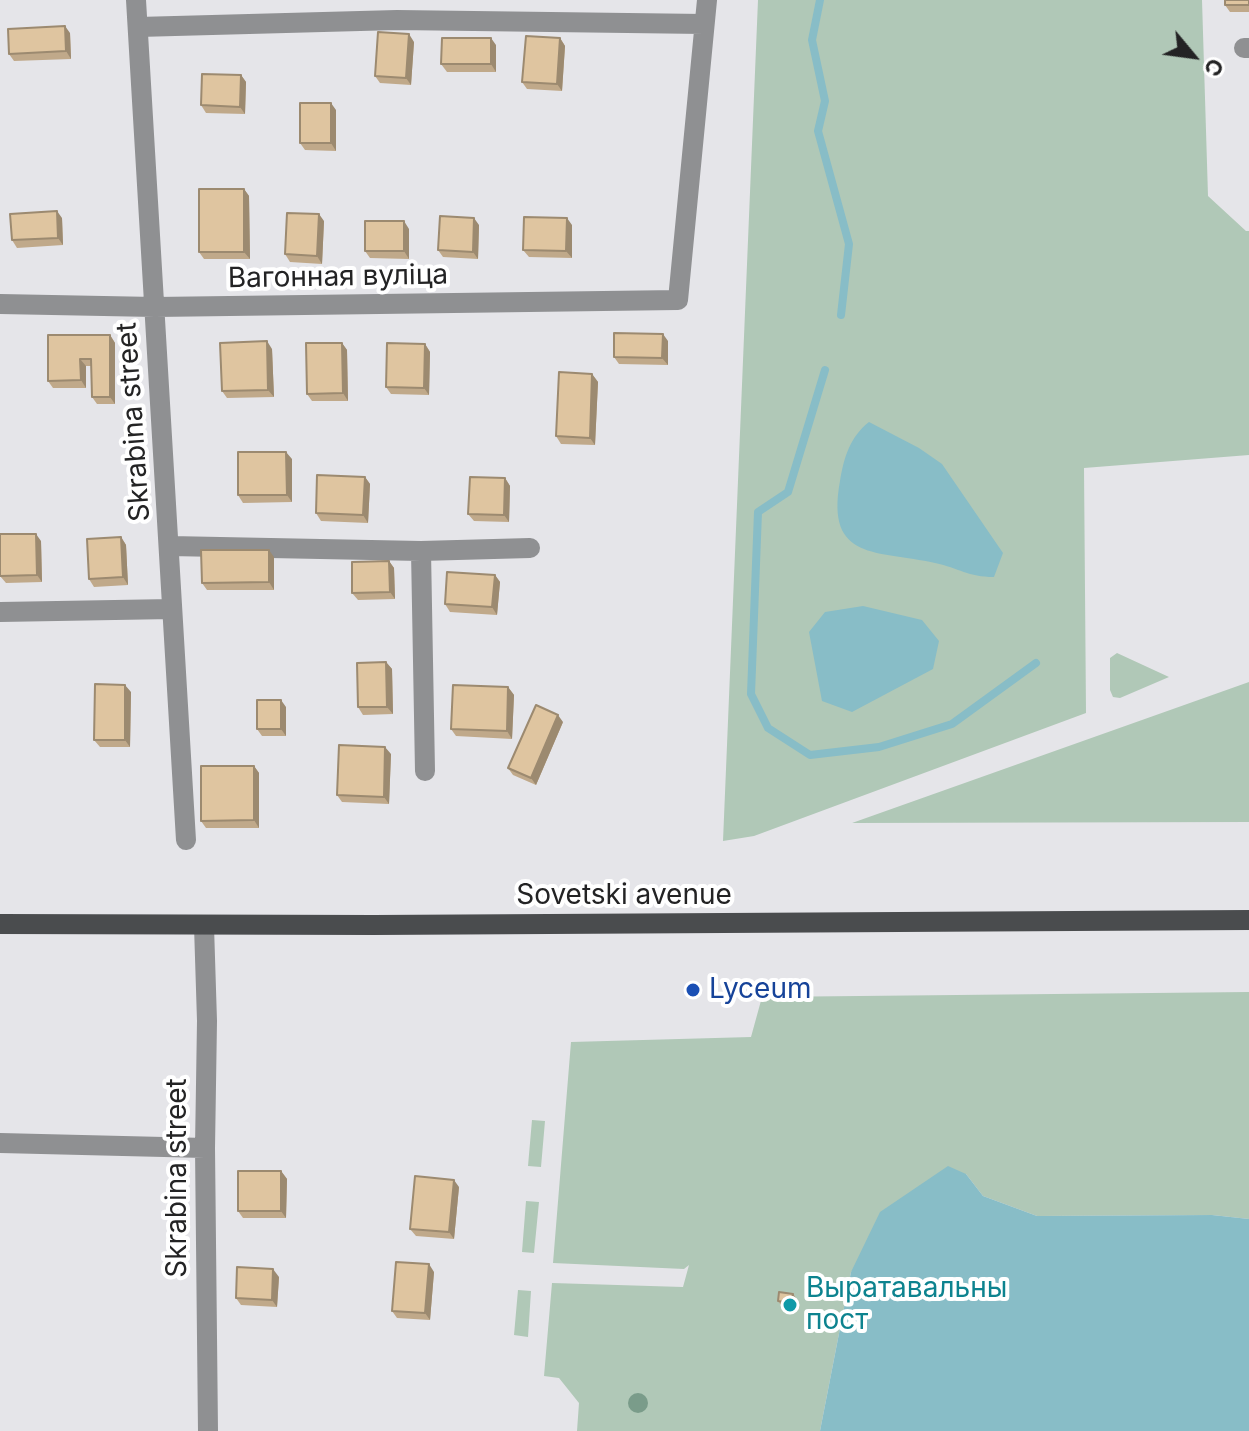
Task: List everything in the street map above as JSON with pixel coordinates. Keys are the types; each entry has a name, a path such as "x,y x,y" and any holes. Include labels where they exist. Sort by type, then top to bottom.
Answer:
{"main road":[{"name":"Sovetski avenue","path":"0,924 204,926 1249,920"}],"street":[{"name":"Skrabina street","path":"136,0 186,840"},
{"path":"138,27 397,10 704,24 707,0"},
{"name":"Вагонная вуліца","path":"0,304 155,307 678,300 704,24"},
{"path":"170,546 421,551 530,548"},
{"path":"421,551 425,771"},
{"path":"0,612 172,609"},
{"name":"Skrabina street","path":"204,926 208,1431"},
{"path":"0,1143 205,1148"}],"green space":[{"path":"758,0 1202,0 1208,196 1249,231 1249,455 1084,468 1086,713 754,836 723,841"},
{"path":"1117,653 1169,677 1120,698 1113,697 1110,690 1110,658"},
{"path":"1249,682 1249,822 852,823"},
{"path":"1249,992 1249,1219 1212,1215 1037,1216 983,1196 966,1174 851,1272 820,1431 577,1431 579,1403 559,1378 544,1376 552,1283 683,1287 689,1265 684,1269 553,1263 571,1042 751,1037 762,997"},
{"path":"532,1120 545,1121 541,1167 528,1166"},
{"path":"526,1201 539,1202 534,1253 522,1252"},
{"path":"518,1290 531,1291 528,1337 514,1335"}],"water":[{"path":"869,422 942,464 1003,553 994,577 977,576 935,563 876,553 860,548 848,539 840,526 837,507 840,481 849,448"},
{"path":"863,606 922,620 939,641 933,669 852,712 822,701 809,632 825,612"},
{"path":"948,1166 966,1174 983,1196 1037,1216 1212,1215 1249,1219 1249,1431 820,1431 851,1272 880,1212"}],"building":[{"path":"1225,0 1249,0 1249,5 1225,5"},
{"path":"65,26 66,51 9,54 8,29"},
{"path":"378,32 409,34 406,78 375,76"},
{"path":"526,36 560,38 557,84 522,82"},
{"path":"442,38 491,38 491,64 441,64"},
{"path":"202,74 241,75 240,107 201,105"},
{"path":"300,103 331,103 331,143 300,143"},
{"path":"199,189 244,189 244,252 199,252"},
{"path":"57,211 58,238 12,240 10,214"},
{"path":"287,213 319,214 317,256 285,254"},
{"path":"440,216 474,218 473,252 438,250"},
{"path":"524,217 567,218 566,251 523,250"},
{"path":"365,221 404,221 404,251 365,251"},
{"path":"614,333 663,334 662,358 614,357"},
{"path":"48,335 110,335 110,397 92,397 91,359 80,359 81,380 48,381"},
{"path":"267,341 268,390 222,391 220,343"},
{"path":"306,343 342,343 343,393 307,394"},
{"path":"387,343 425,344 424,388 386,387"},
{"path":"559,372 592,374 590,438 556,436"},
{"path":"238,452 286,452 287,495 238,495"},
{"path":"317,475 365,477 363,515 316,513"},
{"path":"470,477 505,478 504,515 468,514"},
{"path":"0,534 36,534 37,575 0,576"},
{"path":"121,537 123,577 89,579 87,539"},
{"path":"201,550 269,550 269,582 202,583"},
{"path":"389,561 390,592 352,593 352,562"},
{"path":"447,572 495,575 492,607 445,604"},
{"path":"386,662 387,707 358,707 357,663"},
{"path":"95,684 125,685 125,740 94,740"},
{"path":"453,685 508,687 507,731 451,729"},
{"path":"257,700 281,700 281,729 257,729"},
{"path":"536,705 558,715 531,778 508,768"},
{"path":"339,745 385,747 384,797 337,795"},
{"path":"201,766 254,766 254,820 201,821"},
{"path":"238,1171 281,1171 281,1211 238,1211"},
{"path":"415,1176 454,1180 449,1232 410,1229"},
{"path":"396,1262 429,1264 425,1313 392,1311"},
{"path":"237,1267 273,1269 272,1300 236,1298"},
{"path":"779,1292 793,1294 791,1303 778,1301"}],"waterway":[{"path":"820,0 812,40 825,101 818,131 849,244 841,315"},
{"path":"825,370 788,492 758,512 751,694 768,728 810,755 879,747 952,724 1036,663"}],"place":[{"name":"Lyceum","path":"693,990"},
{"name":"Выратавальны пост","path":"790,1305"}]}
